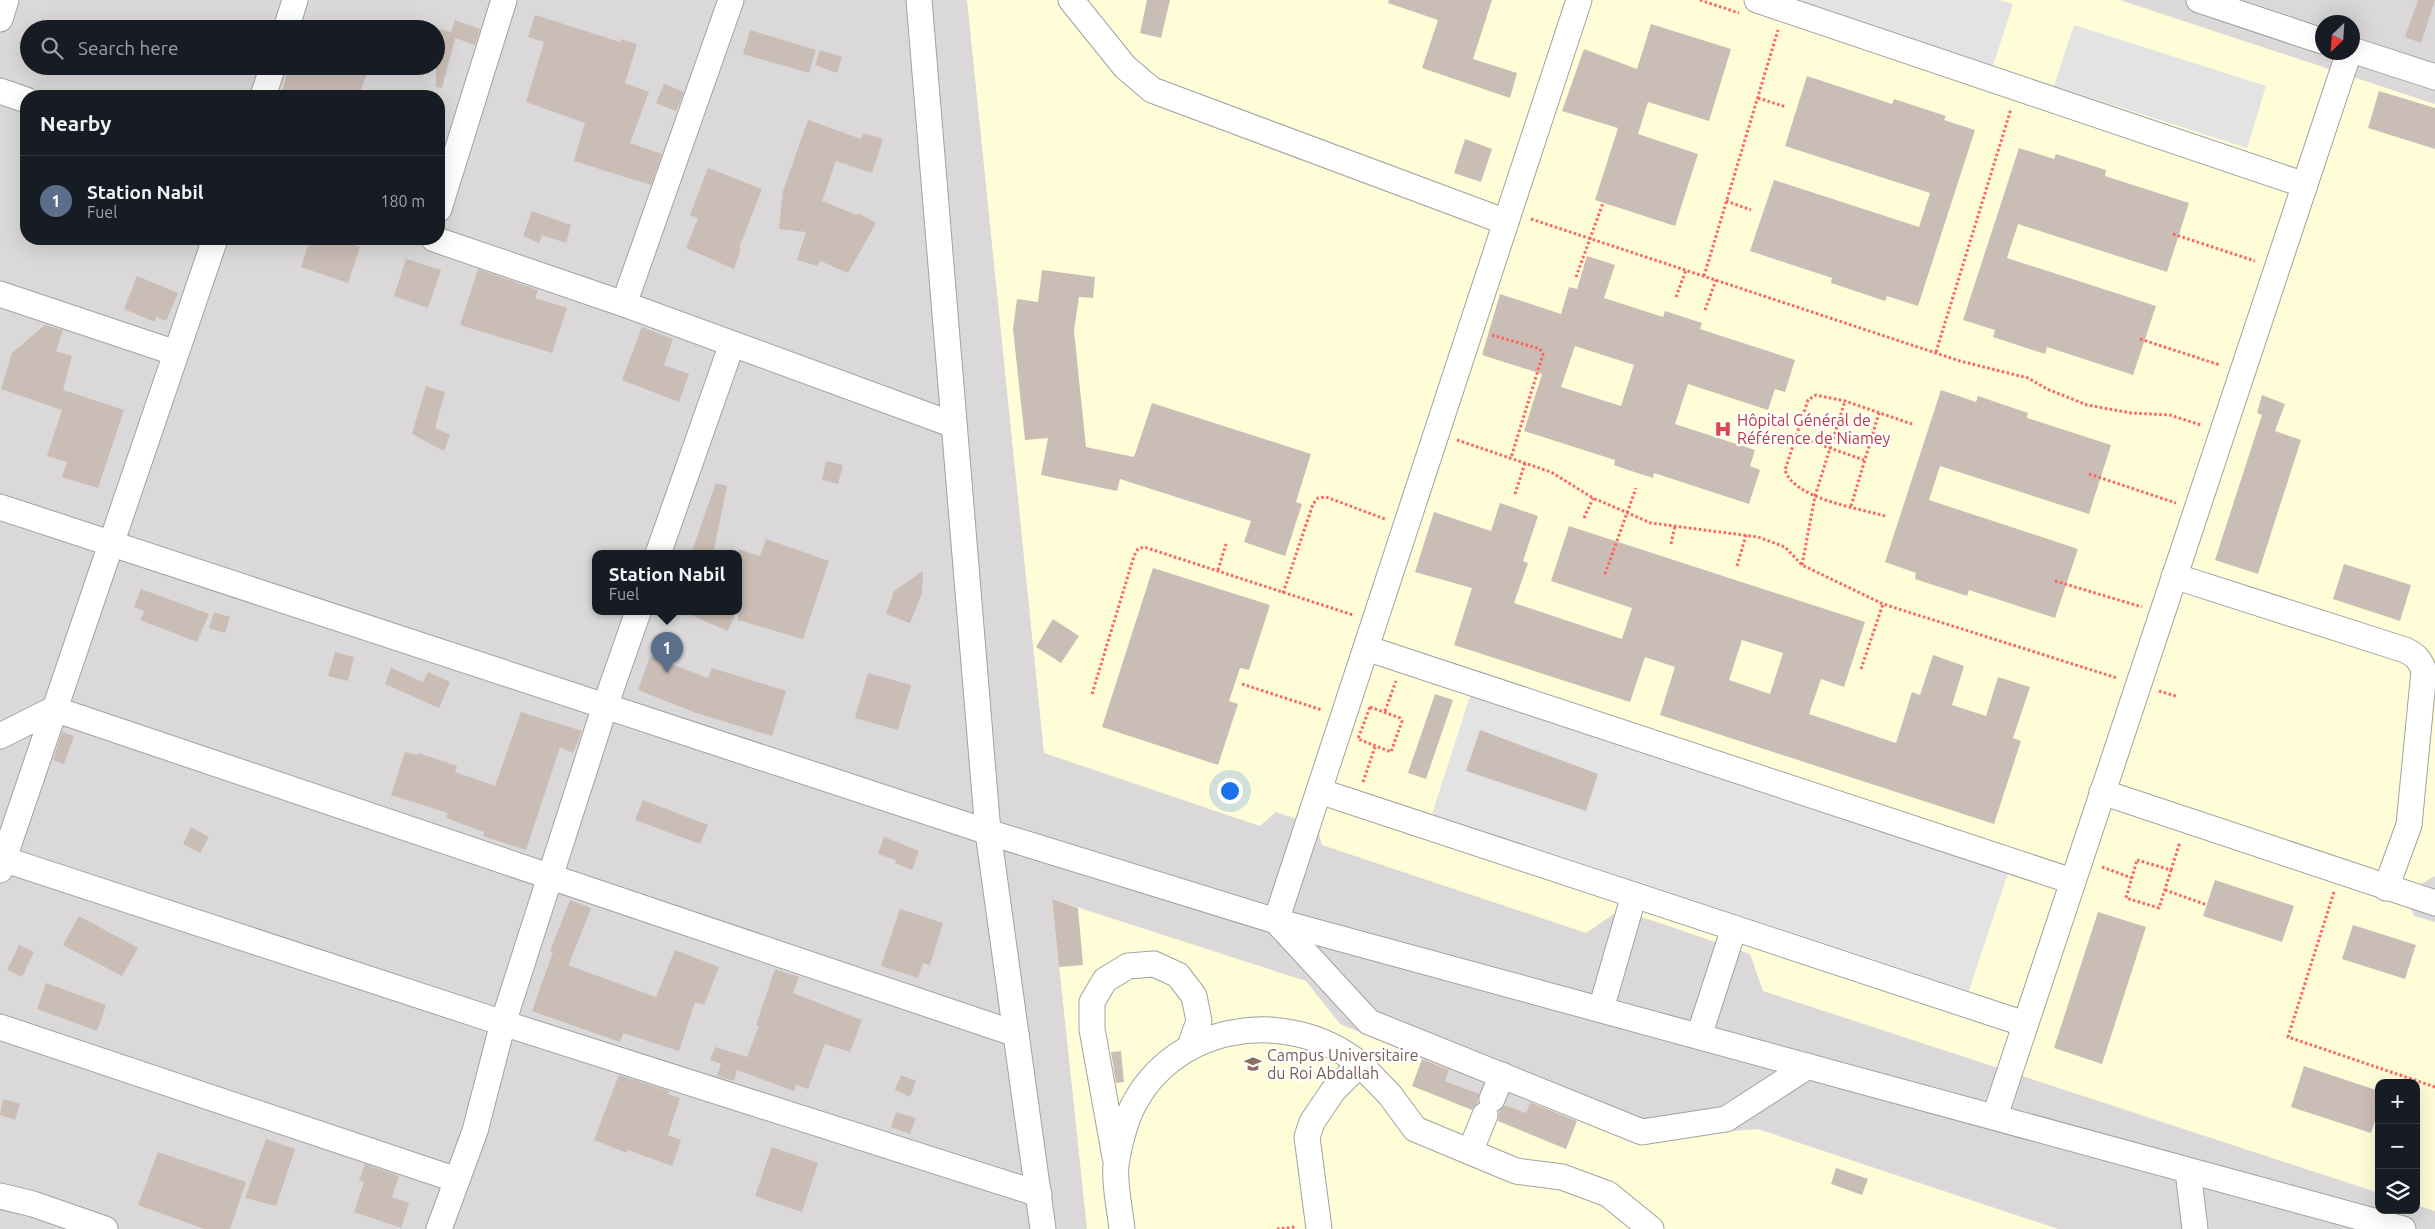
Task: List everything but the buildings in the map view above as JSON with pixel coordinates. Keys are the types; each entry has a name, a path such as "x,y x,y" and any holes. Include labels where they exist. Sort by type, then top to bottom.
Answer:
{"street":[{"path":"0,19 6,0"},
{"path":"289,20 295,0"},
{"path":"445,189 504,0"},
{"path":"624,304 731,0"},
{"path":"918,0 988,832 1043,1229"},
{"path":"1070,0 1125,67 1152,90 1508,217"},
{"path":"1276,921 1319,791 1353,720 1366,648 1579,0"},
{"path":"2199,0 2315,39"},
{"path":"1750,8 1784,9 2248,168 2305,185"},
{"path":"2360,53 2435,77"},
{"path":"1995,1116 2024,1024 2346,60"},
{"path":"265,90 270,75"},
{"path":"0,91 20,98"},
{"path":"445,243 624,304 954,425"},
{"path":"213,245 1,862 1038,1194"},
{"path":"0,294 176,353"},
{"path":"659,550 732,344"},
{"path":"0,507 988,832 1276,921 1995,1116 2402,1229"},
{"path":"2174,576 2405,650 2414,654 2420,661 2424,671 2410,825 2386,888"},
{"path":"439,1229 475,1131 503,1023 605,706 637,615"},
{"path":"1366,648 2076,870"},
{"path":"0,736 54,709 1016,1034"},
{"path":"1319,791 2024,1024"},
{"path":"2102,792 2435,903"},
{"path":"1601,1009 1634,895"},
{"path":"1276,921 1369,1022 1642,1132 1726,1119 1808,1066"},
{"path":"1699,1036 1734,928"},
{"path":"1122,1229 1116,1166 1092,1029 1092,1002 1105,980 1128,966 1154,964 1178,975 1194,996 1199,1021 1190,1046"},
{"path":"0,1027 457,1180"},
{"path":"1116,1166 1128,1118 1143,1089 1164,1065 1190,1046 1220,1034 1244,1030 1285,1032 1311,1038 1341,1050 1360,1064 1390,1095 1415,1129 1516,1171 1562,1177 1608,1194 1651,1229"},
{"path":"1319,1229 1307,1137 1312,1122 1333,1091 1360,1064"},
{"path":"1470,1152 1502,1076"},
{"path":"2188,1171 2195,1229"},
{"path":"0,1196 33,1204 105,1229"}],"path":[{"path":"1700,0 1750,8"},
{"path":"1704,276 1784,9"},
{"path":"1936,352 2018,88"},
{"path":"1758,98 1786,107"},
{"path":"1726,202 1751,210"},
{"path":"1576,277 1603,203"},
{"path":"1508,217 1686,270 1960,361 2028,378 2047,389 2086,405 2170,416 2206,427"},
{"path":"2173,234 2261,263"},
{"path":"1676,296 1686,270"},
{"path":"1705,310 1716,280"},
{"path":"1471,328 1540,349 1543,354 1511,458"},
{"path":"2140,339 2226,367"},
{"path":"1885,516 1814,496 1798,488 1788,479 1785,470 1808,400 1816,395 1845,402 1912,424"},
{"path":"1802,565 1814,496 1845,402"},
{"path":"1851,506 1879,413"},
{"path":"1436,433 1551,472 1593,498 1651,523 1746,535 1785,547 1802,565 1883,604 2176,696"},
{"path":"1796,436 1831,446 1864,460"},
{"path":"1515,494 1525,463"},
{"path":"2089,474 2181,504"},
{"path":"1605,574 1636,488"},
{"path":"1283,592 1313,504 1318,498 1326,496 1390,521"},
{"path":"1584,518 1593,498"},
{"path":"1671,544 1675,526"},
{"path":"1737,566 1746,535"},
{"path":"1218,570 1226,544"},
{"path":"1092,694 1134,556 1138,549 1144,547 1359,617"},
{"path":"2055,581 2147,609"},
{"path":"1861,669 1883,604"},
{"path":"1242,684 1353,720"},
{"path":"1372,706 1400,718 1402,721 1391,752 1374,747 1358,739 1353,720 1372,706"},
{"path":"1355,803 1374,747"},
{"path":"2171,870 2137,860 2126,898 2159,908 2187,820"},
{"path":"2076,870 2132,878"},
{"path":"2340,872 2288,1037 2435,1088"},
{"path":"2165,890 2207,905"}],"shaded area":[{"path":"0,0 2435,0 2435,1229 0,1229"},
{"name":"Hôpital Général de Référence de Niamey","path":"967,0 2120,0 2435,104 2435,876 2419,885 2411,909 2414,916 2435,922 2435,1211 2420,1206 2420,1079 2375,1079 2375,1192 1763,991 1750,954 1654,921 1618,911 1586,933 1322,845 1317,826 1276,812 1260,826 1044,753"},
{"path":"1802,0 1999,0 2013,4 1993,66 1801,4"},
{"path":"2074,25 2266,86 2247,148 2054,86"},
{"path":"1470,696 2008,873 1969,991 1432,814"},
{"name":"Campus Universitaire du Roi Abdallah","path":"1052,899 1306,981 1340,1024 1449,1070 1445,1081 1526,1113 1531,1100 1671,1136 1758,1129 2058,1229 1087,1229"}],"place":[{"name":"Hôpital Général de Référence de Niamey","path":"1723,429"},
{"name":"Station Nabil","path":"667,673"},
{"name":"Campus Universitaire du Roi Abdallah","path":"1253,1064"}]}
